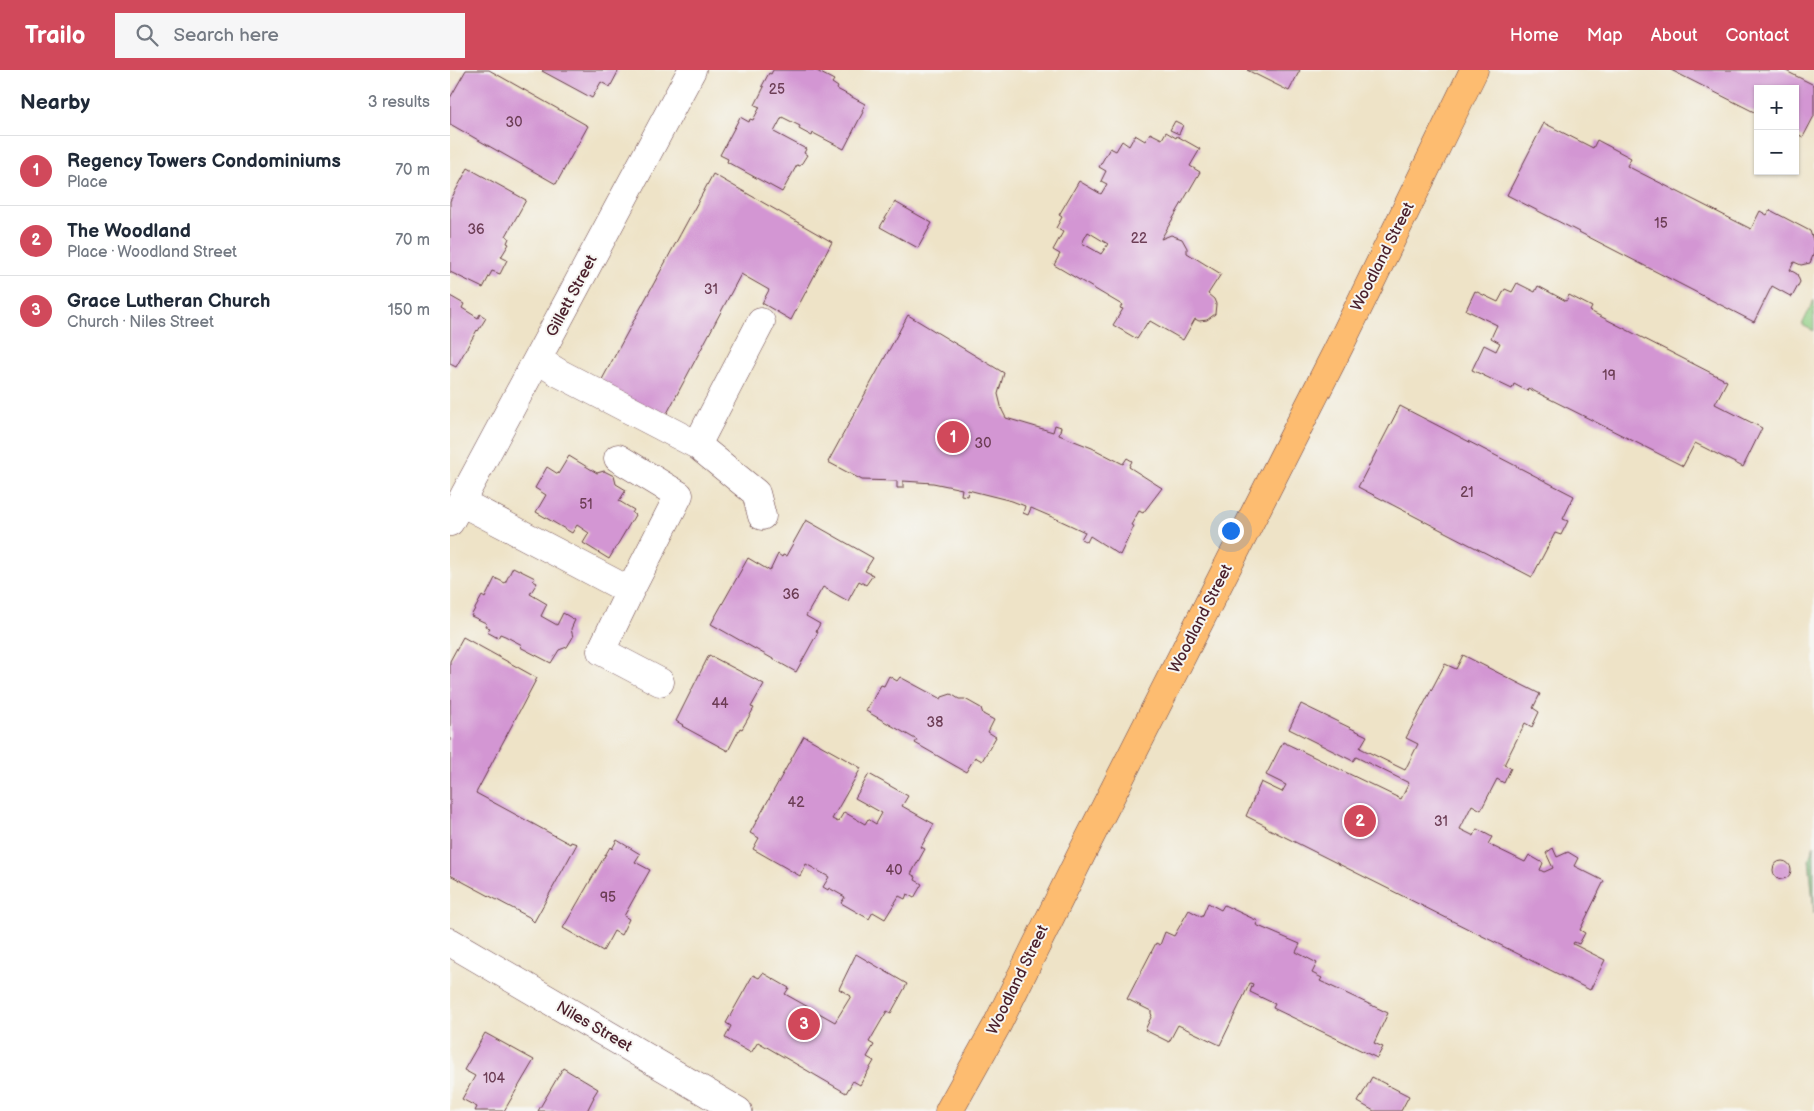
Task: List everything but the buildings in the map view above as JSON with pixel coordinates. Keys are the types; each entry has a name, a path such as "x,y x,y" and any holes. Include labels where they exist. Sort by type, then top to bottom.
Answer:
{"main road":[{"name":"Woodland Street","path":"949,1111 998,1025 1191,636 1331,363 1474,70"}],"street":[{"name":"Gillett Street","path":"456,512 692,70"},
{"path":"698,445 760,322"},
{"path":"538,360 559,373 698,445 756,493 762,516"},
{"path":"618,458 680,495 601,651 660,682"},
{"path":"456,512 630,591"},
{"name":"Niles Street","path":"450,942 738,1111"}],"green space":[{"path":"1814,300 1814,331 1802,325"},
{"path":"1814,845 1814,914 1809,859"}],"place":[{"name":"Regency Towers Condominiums","path":"953,437"},
{"name":"The Woodland","path":"1360,821"},
{"name":"Grace Lutheran Church","path":"804,1024"}]}
